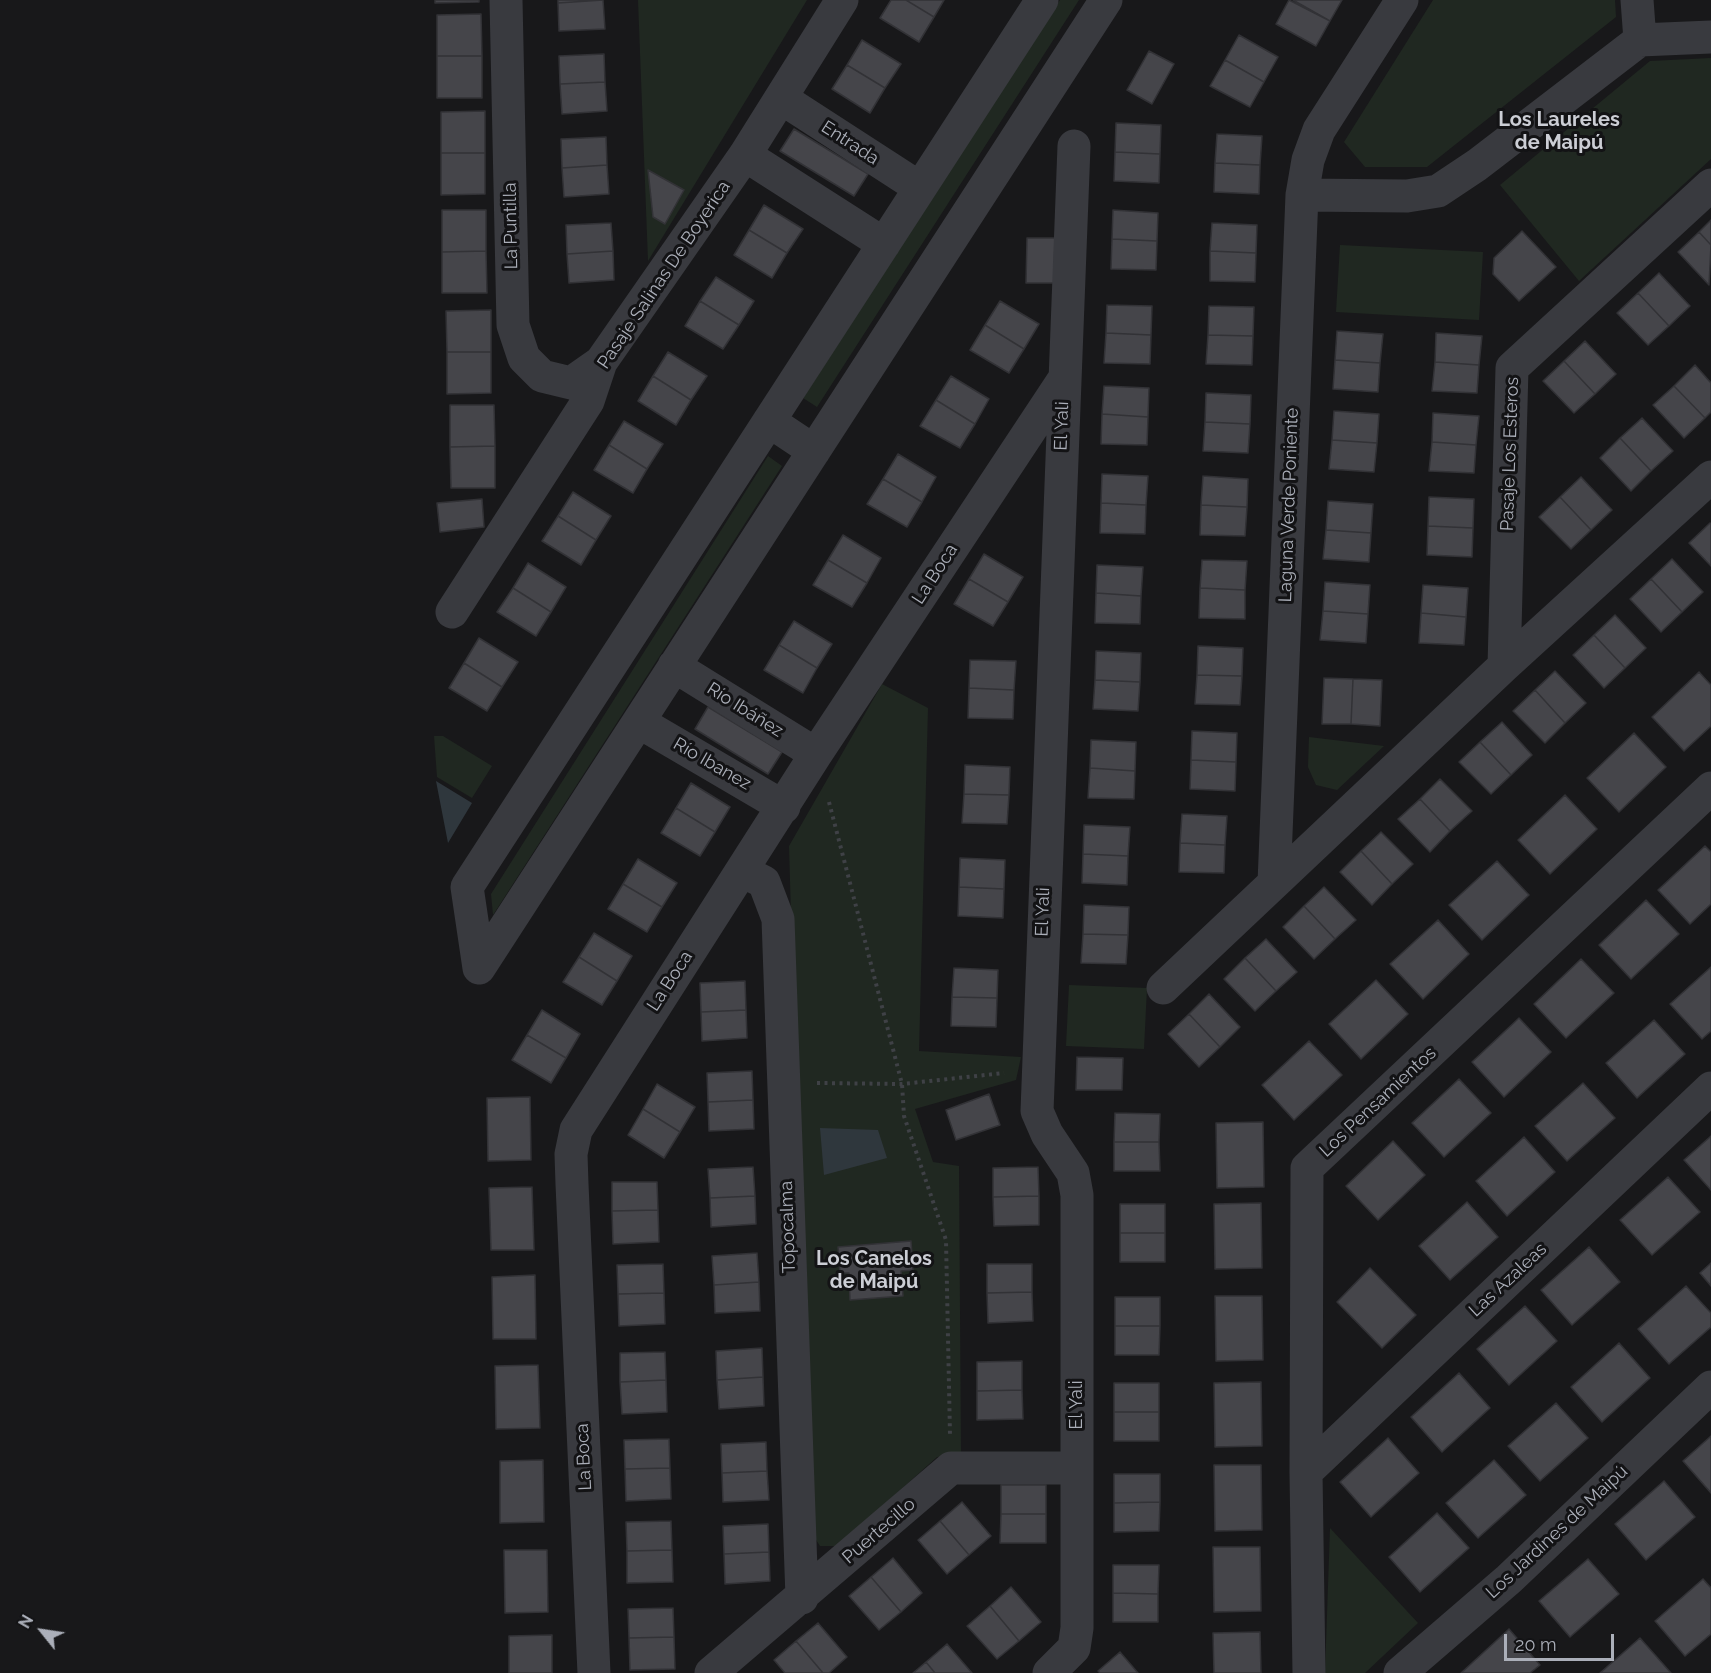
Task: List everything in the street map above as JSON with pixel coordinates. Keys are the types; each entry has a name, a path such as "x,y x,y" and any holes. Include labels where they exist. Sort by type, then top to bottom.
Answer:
{"street":[{"name":"La Puntilla","path":"506,0 513,325 524,358 542,376 571,383 601,362"},
{"name":"Pasaje Salinas De Boyerica","path":"452,612 588,401 601,362 745,155 842,0"},
{"path":"1042,0 467,887 479,968 1106,0"},
{"name":"Laguna Verde Poniente","path":"1274,883 1302,195 1308,160 1319,130 1402,0"},
{"path":"1637,0 1640,40"},
{"path":"1302,195 1407,196 1438,191 1477,165 1640,40 1711,37"},
{"name":"Entrada","path":"781,98 920,188"},
{"name":"El Yali","path":"1055,1668 1074,1648 1077,1628 1077,1195 1073,1173 1047,1134 1037,1111 1037,1070 1074,146"},
{"path":"745,155 884,244"},
{"name":"Pasaje Los Esteros","path":"1504,666 1512,368 1711,185"},
{"name":"La Boca","path":"594,1673 571,1154 576,1130 592,1101 784,807 816,754 1064,379"},
{"path":"769,421 814,451"},
{"path":"1164,988 1504,666 1711,477"},
{"name":"Río Ibáñez","path":"674,666 816,754"},
{"name":"Río Ibanez","path":"639,722 784,807"},
{"name":"Los Pensamientos","path":"1309,1673 1306,1472 1307,1168 1711,788"},
{"name":"Topocalma","path":"742,871 764,882 778,919 802,1598"},
{"name":"Las Azaleas","path":"1306,1472 1711,1088"},
{"name":"Los Jardines de Maipú","path":"1400,1673 1509,1579 1711,1387"},
{"path":"951,1468 1076,1468"},
{"name":"Puertecillo","path":"711,1673 802,1598 951,1468"}],"path":[{"path":"816,754 902,1084 904,1116 946,1240 951,1468"},
{"path":"783,1083 902,1084 1037,1070"}],"shaded area":[{"path":"638,0 807,0 648,261"},
{"path":"1060,0 1079,0 817,407 803,398"},
{"path":"1433,0 1615,0 1616,17 1427,167 1365,167 1344,142"},
{"path":"1711,58 1711,159 1579,281 1500,185 1650,61"},
{"path":"1340,245 1483,252 1479,320 1336,312"},
{"path":"768,456 782,466 493,915 491,894"},
{"path":"882,684 928,708 919,1051 1021,1057 1016,1080 915,1109 933,1162 959,1166 961,1455 937,1457 838,1546 820,1546 809,1529 789,846"},
{"path":"434,736 443,736 492,766 472,798 437,777"},
{"path":"1309,737 1384,746 1337,790 1316,785 1308,767"},
{"path":"436,781 472,803 448,843"},
{"path":"1069,985 1147,988 1144,1049 1066,1046"},
{"path":"820,1128 878,1130 887,1158 824,1175"},
{"path":"1330,1528 1418,1623 1365,1673 1325,1673"}],"building":[{"path":"435,0 479,0 479,2 435,3"},
{"path":"558,0 603,0 558,3"},
{"path":"603,0 605,29 559,31 558,3"},
{"path":"891,0 906,0 934,17 919,42 880,18"},
{"path":"906,0 944,0 934,17"},
{"path":"1289,0 1330,21 1316,46 1276,24"},
{"path":"1293,0 1342,0 1330,21"},
{"path":"481,14 482,56 437,56 437,15"},
{"path":"1239,35 1278,57 1264,82 1225,60"},
{"path":"862,40 901,64 885,88 847,65"},
{"path":"1149,51 1174,64 1152,104 1127,90"},
{"path":"604,54 605,82 560,84 559,56"},
{"path":"437,56 482,56 482,98 437,98"},
{"path":"1225,60 1264,82 1250,107 1210,86"},
{"path":"847,65 885,88 870,113 832,89"},
{"path":"605,82 607,111 562,114 560,84"},
{"path":"485,111 485,153 441,153 441,112"},
{"path":"1116,123 1161,125 1160,154 1115,152"},
{"path":"794,129 868,174 854,196 780,151"},
{"path":"1217,134 1262,136 1260,165 1215,163"},
{"path":"606,137 607,165 562,168 561,139"},
{"path":"1115,152 1160,154 1159,183 1114,181"},
{"path":"441,153 485,153 485,194 441,195"},
{"path":"1215,163 1260,165 1259,194 1214,192"},
{"path":"607,165 609,194 564,197 562,168"},
{"path":"648,170 684,190 665,224 653,217"},
{"path":"764,205 803,229 787,253 749,230"},
{"path":"442,210 486,210 486,251 442,252"},
{"path":"1113,210 1158,213 1157,241 1112,239"},
{"path":"1711,220 1711,245 1699,232"},
{"path":"611,223 613,251 567,254 566,225"},
{"path":"1212,223 1257,225 1256,253 1210,251"},
{"path":"749,230 787,253 772,278 734,255"},
{"path":"1522,231 1556,267 1519,301 1493,274 1494,258"},
{"path":"1699,232 1711,245 1709,285 1678,252"},
{"path":"1027,238 1055,238 1054,283 1026,283"},
{"path":"1112,239 1157,241 1156,270 1111,269"},
{"path":"486,251 487,293 442,293 442,252"},
{"path":"613,251 614,280 569,283 567,254"},
{"path":"1210,251 1256,253 1255,282 1210,281"},
{"path":"1659,273 1690,306 1669,326 1638,293"},
{"path":"716,277 754,301 739,325 700,301"},
{"path":"1638,293 1669,326 1648,345 1617,313"},
{"path":"700,301 739,325 723,349 685,326"},
{"path":"1000,301 1039,324 1024,349 985,325"},
{"path":"1107,305 1152,306 1151,335 1106,333"},
{"path":"1209,306 1254,307 1253,336 1208,335"},
{"path":"491,310 491,352 447,352 446,311"},
{"path":"985,325 1024,349 1009,373 970,350"},
{"path":"1337,331 1383,334 1380,363 1335,360"},
{"path":"1106,333 1151,335 1150,364 1104,363"},
{"path":"1436,333 1482,336 1479,365 1435,362"},
{"path":"1208,335 1253,336 1252,365 1206,364"},
{"path":"1585,341 1616,374 1595,394 1564,361"},
{"path":"447,352 491,352 491,393 447,394"},
{"path":"668,352 707,376 691,400 653,376"},
{"path":"1335,360 1380,363 1378,392 1333,389"},
{"path":"1564,361 1595,394 1574,413 1543,381"},
{"path":"1435,362 1479,365 1477,393 1432,391"},
{"path":"1695,365 1711,383 1711,412 1705,418 1674,386"},
{"path":"653,376 691,400 676,425 638,401"},
{"path":"951,376 989,399 975,424 936,400"},
{"path":"1104,386 1149,388 1148,417 1102,414"},
{"path":"1674,386 1705,418 1684,438 1653,405"},
{"path":"1206,393 1251,395 1250,424 1205,422"},
{"path":"936,400 975,424 960,448 920,426"},
{"path":"450,405 494,405 495,446 450,447"},
{"path":"1334,411 1379,414 1377,443 1332,440"},
{"path":"1433,413 1479,416 1476,445 1432,442"},
{"path":"1102,414 1148,417 1147,445 1101,444"},
{"path":"1642,418 1673,451 1651,471 1620,438"},
{"path":"624,421 663,444 647,469 609,445"},
{"path":"1205,422 1250,424 1248,453 1203,451"},
{"path":"1620,438 1651,471 1631,491 1600,458"},
{"path":"1332,440 1377,443 1374,472 1329,469"},
{"path":"1432,442 1476,445 1474,473 1429,471"},
{"path":"609,445 647,469 633,493 594,470"},
{"path":"495,446 495,488 451,488 450,447"},
{"path":"898,454 936,477 922,502 883,479"},
{"path":"1102,474 1148,476 1146,505 1101,503"},
{"path":"1203,476 1248,479 1247,507 1201,505"},
{"path":"1581,477 1612,510 1591,530 1560,497"},
{"path":"883,479 922,502 907,527 867,504"},
{"path":"573,492 611,516 596,540 558,516"},
{"path":"1429,497 1474,499 1473,528 1428,526"},
{"path":"1560,497 1591,530 1571,549 1539,517"},
{"path":"482,499 484,527 440,532 437,503"},
{"path":"1328,501 1373,504 1371,533 1326,530"},
{"path":"1101,503 1146,505 1145,534 1100,533"},
{"path":"1201,505 1247,507 1245,536 1200,535"},
{"path":"558,516 596,540 581,565 542,541"},
{"path":"1711,524 1711,566 1689,543"},
{"path":"1428,526 1473,528 1472,557 1427,555"},
{"path":"1326,530 1371,533 1369,562 1323,559"},
{"path":"843,535 881,558 867,583 828,560"},
{"path":"984,554 1023,577 1008,602 969,579"},
{"path":"1672,559 1703,592 1682,612 1651,579"},
{"path":"828,560 867,583 852,607 813,585"},
{"path":"1202,560 1247,561 1245,590 1200,588"},
{"path":"528,563 566,587 551,612 513,588"},
{"path":"1097,565 1143,567 1141,596 1096,593"},
{"path":"969,579 1008,602 993,626 954,604"},
{"path":"1651,579 1682,612 1661,632 1630,599"},
{"path":"1325,582 1370,585 1368,614 1323,611"},
{"path":"1423,585 1468,588 1466,617 1421,613"},
{"path":"513,588 551,612 536,636 497,612"},
{"path":"1200,588 1245,590 1245,619 1199,618"},
{"path":"1096,593 1141,596 1140,624 1095,623"},
{"path":"1323,611 1368,614 1366,643 1320,640"},
{"path":"1421,613 1466,617 1464,645 1419,643"},
{"path":"1615,615 1646,648 1625,668 1594,635"},
{"path":"794,621 832,644 817,668 779,645"},
{"path":"1594,635 1625,668 1604,688 1573,655"},
{"path":"479,638 518,662 502,687 464,663"},
{"path":"779,645 817,668 803,693 764,670"},
{"path":"1198,646 1243,648 1242,676 1197,675"},
{"path":"1096,651 1141,653 1140,682 1095,680"},
{"path":"970,660 1016,661 1014,690 969,688"},
{"path":"464,663 502,687 487,711 449,688"},
{"path":"1555,671 1586,703 1565,723 1535,690"},
{"path":"1699,672 1711,685 1711,726 1684,751 1652,717"},
{"path":"1197,675 1242,676 1240,705 1195,704"},
{"path":"1324,678 1353,679 1351,724 1322,724"},
{"path":"1353,679 1382,680 1380,726 1351,724"},
{"path":"1095,680 1140,682 1138,711 1093,709"},
{"path":"969,688 1014,690 1013,719 968,718"},
{"path":"1535,690 1565,723 1545,743 1513,711"},
{"path":"708,707 782,752 768,774 695,729"},
{"path":"1502,722 1532,755 1511,775 1480,742"},
{"path":"1192,731 1237,733 1236,762 1191,760"},
{"path":"1634,733 1666,767 1619,812 1587,778"},
{"path":"1091,740 1136,742 1135,771 1090,768"},
{"path":"1480,742 1511,775 1491,794 1459,762"},
{"path":"1191,760 1236,762 1235,791 1190,789"},
{"path":"965,765 1010,767 1009,795 964,794"},
{"path":"1090,768 1135,771 1134,799 1088,798"},
{"path":"1440,779 1472,811 1450,831 1420,799"},
{"path":"691,783 730,807 715,832 676,808"},
{"path":"964,794 1009,795 1007,824 962,823"},
{"path":"1565,795 1597,829 1550,874 1518,840"},
{"path":"1420,799 1450,831 1430,852 1398,819"},
{"path":"676,808 715,832 700,856 661,833"},
{"path":"1182,814 1227,816 1225,845 1180,843"},
{"path":"1084,825 1130,827 1128,856 1083,854"},
{"path":"1381,832 1413,864 1392,884 1361,851"},
{"path":"1180,843 1225,845 1224,873 1179,872"},
{"path":"1705,846 1711,852 1711,904 1690,924 1658,890"},
{"path":"1361,851 1392,884 1372,905 1340,872"},
{"path":"1083,854 1128,856 1127,885 1082,883"},
{"path":"960,858 1005,860 1004,889 959,887"},
{"path":"638,859 677,883 662,907 623,884"},
{"path":"1497,861 1529,895 1482,940 1449,905"},
{"path":"623,884 662,907 647,932 608,909"},
{"path":"959,887 1004,889 1003,918 958,916"},
{"path":"1324,887 1356,920 1335,939 1304,906"},
{"path":"1646,900 1679,934 1631,979 1599,945"},
{"path":"1084,905 1129,907 1128,935 1083,934"},
{"path":"1304,906 1335,939 1314,959 1283,927"},
{"path":"1438,920 1469,954 1423,999 1390,964"},
{"path":"594,933 632,956 617,981 579,957"},
{"path":"1083,934 1128,935 1126,964 1081,963"},
{"path":"1266,939 1297,972 1276,991 1245,958"},
{"path":"579,957 617,981 602,1005 563,982"},
{"path":"1245,958 1276,991 1255,1011 1224,979"},
{"path":"1581,959 1614,993 1566,1038 1534,1004"},
{"path":"1711,967 1711,1031 1702,1039 1670,1004"},
{"path":"954,968 998,970 997,998 952,997"},
{"path":"1376,980 1408,1014 1361,1059 1329,1024"},
{"path":"745,981 746,1010 701,1012 700,983"},
{"path":"1209,994 1240,1027 1220,1047 1189,1014"},
{"path":"952,997 997,998 996,1027 951,1026"},
{"path":"542,1010 580,1034 566,1058 527,1035"},
{"path":"746,1010 747,1038 702,1041 701,1012"},
{"path":"1189,1014 1220,1047 1199,1067 1168,1034"},
{"path":"1519,1018 1551,1052 1504,1097 1472,1062"},
{"path":"1654,1020 1685,1054 1637,1098 1606,1063"},
{"path":"527,1035 566,1058 551,1083 512,1060"},
{"path":"1309,1041 1342,1075 1294,1120 1262,1085"},
{"path":"1077,1057 1123,1058 1122,1090 1076,1090"},
{"path":"752,1071 753,1100 708,1102 707,1073"},
{"path":"1459,1079 1491,1113 1444,1157 1412,1123"},
{"path":"1583,1083 1615,1118 1567,1161 1535,1126"},
{"path":"657,1084 695,1107 680,1132 643,1109"},
{"path":"989,1094 1000,1125 956,1140 946,1110"},
{"path":"530,1097 531,1160 488,1161 487,1098"},
{"path":"753,1100 754,1129 709,1131 708,1102"},
{"path":"643,1109 680,1132 664,1158 628,1135"},
{"path":"1115,1113 1160,1114 1159,1142 1114,1142"},
{"path":"1263,1122 1264,1187 1217,1188 1216,1123"},
{"path":"1711,1136 1711,1190 1684,1160"},
{"path":"1524,1137 1555,1172 1507,1216 1476,1181"},
{"path":"1393,1141 1425,1175 1378,1220 1346,1186"},
{"path":"1114,1142 1159,1142 1160,1171 1114,1171"},
{"path":"753,1167 755,1196 710,1198 708,1169"},
{"path":"1038,1167 1039,1196 993,1197 993,1168"},
{"path":"1668,1177 1700,1212 1652,1255 1620,1220"},
{"path":"612,1182 657,1182 658,1210 612,1211"},
{"path":"532,1187 534,1250 491,1250 489,1188"},
{"path":"755,1196 756,1224 711,1227 710,1198"},
{"path":"1039,1196 1039,1225 994,1226 993,1197"},
{"path":"1467,1202 1498,1237 1450,1280 1419,1246"},
{"path":"1261,1203 1262,1268 1215,1269 1214,1204"},
{"path":"1120,1204 1165,1204 1165,1233 1120,1233"},
{"path":"658,1210 659,1242 613,1244 612,1211"},
{"path":"1120,1233 1165,1233 1165,1262 1120,1262"},
{"path":"911,1241 913,1270 901,1271 903,1296 850,1300 849,1273 840,1273 838,1247"},
{"path":"1589,1247 1620,1282 1572,1325 1541,1290"},
{"path":"757,1253 759,1282 714,1285 712,1256"},
{"path":"1711,1263 1711,1286 1700,1273"},
{"path":"663,1264 664,1293 618,1294 617,1265"},
{"path":"987,1264 1032,1264 1032,1292 987,1293"},
{"path":"1370,1268 1416,1315 1382,1348 1337,1302"},
{"path":"535,1275 536,1339 493,1339 492,1277"},
{"path":"759,1282 760,1311 715,1313 714,1285"},
{"path":"1686,1286 1711,1313 1711,1327 1669,1364 1638,1329"},
{"path":"1032,1292 1033,1321 988,1323 987,1293"},
{"path":"664,1293 665,1324 619,1326 618,1294"},
{"path":"1215,1296 1262,1296 1263,1360 1216,1361"},
{"path":"1115,1297 1160,1297 1160,1326 1115,1326"},
{"path":"1525,1306 1557,1341 1509,1385 1477,1349"},
{"path":"1115,1326 1160,1326 1159,1355 1115,1355"},
{"path":"1619,1343 1650,1378 1602,1422 1571,1387"},
{"path":"762,1348 763,1377 717,1380 716,1351"},
{"path":"665,1352 666,1380 620,1382 620,1353"},
{"path":"1022,1361 1022,1390 977,1391 977,1362"},
{"path":"538,1365 540,1428 496,1429 495,1366"},
{"path":"1459,1373 1490,1408 1442,1452 1411,1417"},
{"path":"763,1377 764,1406 719,1409 717,1380"},
{"path":"666,1380 667,1412 622,1414 620,1382"},
{"path":"1261,1382 1262,1446 1215,1447 1214,1383"},
{"path":"1114,1383 1159,1383 1159,1412 1114,1412"},
{"path":"1022,1390 1023,1419 977,1420 977,1391"},
{"path":"1556,1403 1588,1438 1540,1481 1508,1446"},
{"path":"1114,1412 1159,1412 1159,1441 1114,1441"},
{"path":"1711,1436 1711,1493 1683,1461"},
{"path":"1388,1438 1419,1473 1371,1517 1340,1482"},
{"path":"669,1439 670,1468 625,1469 624,1440"},
{"path":"766,1442 767,1471 722,1473 721,1444"},
{"path":"543,1460 544,1522 500,1523 500,1461"},
{"path":"1494,1460 1526,1495 1478,1538 1446,1503"},
{"path":"1214,1465 1261,1465 1262,1530 1215,1531"},
{"path":"670,1468 671,1499 626,1501 625,1469"},
{"path":"767,1471 769,1500 723,1502 722,1473"},
{"path":"1114,1474 1160,1474 1160,1502 1114,1503"},
{"path":"1664,1481 1695,1517 1646,1560 1615,1524"},
{"path":"1001,1485 1046,1485 1046,1514 1001,1514"},
{"path":"962,1502 991,1536 969,1555 940,1521"},
{"path":"1160,1502 1159,1531 1114,1532 1114,1503"},
{"path":"1437,1513 1469,1548 1420,1592 1389,1557"},
{"path":"1001,1514 1046,1514 1046,1543 1000,1543"},
{"path":"671,1521 672,1550 627,1551 626,1522"},
{"path":"940,1521 969,1555 947,1574 918,1540"},
{"path":"768,1524 769,1552 724,1554 723,1526"},
{"path":"1213,1547 1260,1547 1261,1611 1214,1612"},
{"path":"504,1550 547,1550 548,1612 505,1613"},
{"path":"672,1550 673,1582 627,1583 627,1551"},
{"path":"769,1552 770,1581 725,1584 724,1554"},
{"path":"893,1558 922,1593 901,1612 871,1577"},
{"path":"1588,1559 1619,1594 1570,1637 1539,1601"},
{"path":"1113,1565 1159,1565 1158,1594 1113,1593"},
{"path":"871,1577 901,1612 879,1630 849,1596"},
{"path":"1703,1579 1711,1588 1711,1634 1685,1656 1655,1621"},
{"path":"1011,1587 1041,1622 1019,1641 990,1606"},
{"path":"1113,1593 1158,1594 1158,1622 1113,1622"},
{"path":"990,1606 1019,1641 997,1659 967,1626"},
{"path":"673,1608 674,1637 629,1638 628,1609"},
{"path":"818,1623 847,1657 829,1673 823,1673 796,1641"},
{"path":"1509,1629 1540,1665 1530,1673 1461,1673"},
{"path":"1260,1632 1261,1673 1214,1673 1213,1633"},
{"path":"552,1635 552,1673 509,1673 509,1636"},
{"path":"674,1637 675,1669 630,1670 629,1638"},
{"path":"1640,1638 1671,1673 1600,1673"},
{"path":"796,1641 823,1673 785,1673 774,1660"},
{"path":"947,1644 972,1673 935,1673 926,1662"},
{"path":"1120,1652 1138,1673 1100,1673 1098,1671"},
{"path":"926,1662 935,1673 913,1673"}],"district":[{"name":"Los Laureles de Maipú","path":"1559,132"},
{"name":"Los Canelos de Maipú","path":"874,1270"}]}
